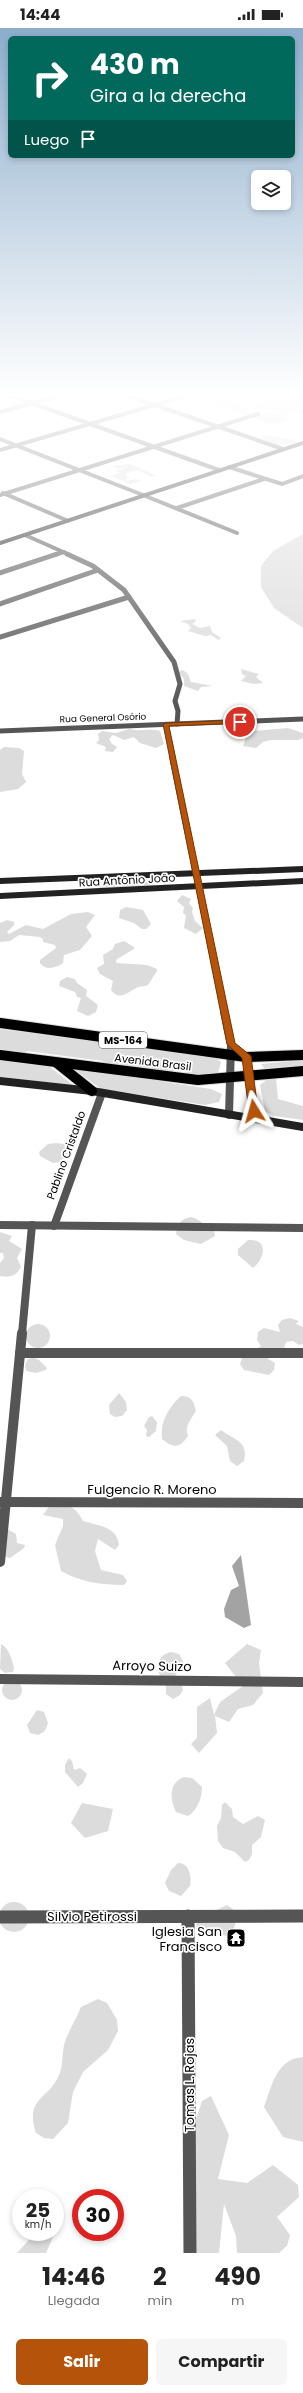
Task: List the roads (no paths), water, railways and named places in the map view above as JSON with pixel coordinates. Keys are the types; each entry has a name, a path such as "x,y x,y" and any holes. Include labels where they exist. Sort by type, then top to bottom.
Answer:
{"main road":[{"path":"0,543 131,499"},
{"name":"Rua Antônio João","path":"0,881 303,869"},
{"path":"97,877 98,892"},
{"name":"Rua Antônio João","path":"0,896 303,881"},
{"name":"Avenida Brasil","path":"0,1024 246,1056 303,1055"},
{"name":"Avenida Brasil","path":"0,1055 198,1080 229,1078 249,1074 303,1071"},
{"path":"57,1062 92,1091"},
{"path":"0,1081 92,1091 303,1127"}],"street":[{"path":"14,499 66,520"},
{"path":"153,499 237,533"},
{"path":"177,508 205,499"},
{"path":"25,535 93,566 116,582 129,597 174,662 180,684 175,701 178,711 177,724"},
{"path":"0,573 64,552"},
{"path":"0,604 98,570"},
{"path":"0,637 129,597"},
{"name":"Rua General Osório","path":"0,731 303,719"},
{"path":"166,724 231,1044 229,1115"},
{"path":"231,1044 246,1056 255,1119"},
{"name":"Pablino Cristaldo","path":"54,1226 102,1093"},
{"path":"0,1225 303,1228"},
{"path":"0,1562 3,1502 20,1353 32,1225"},
{"path":"20,1353 303,1353"},
{"name":"Fulgencio R. Moreno","path":"3,1502 303,1503"},
{"name":"Arroyo Suizo","path":"0,1679 303,1682"},
{"name":"Tomas L. Rojas","path":"188,1916 190,2253"},
{"name":"Silvio Petirossi","path":"0,1917 303,1916"}],"place":[{"name":"Iglesia San Francisco","path":"236,1938"}]}
